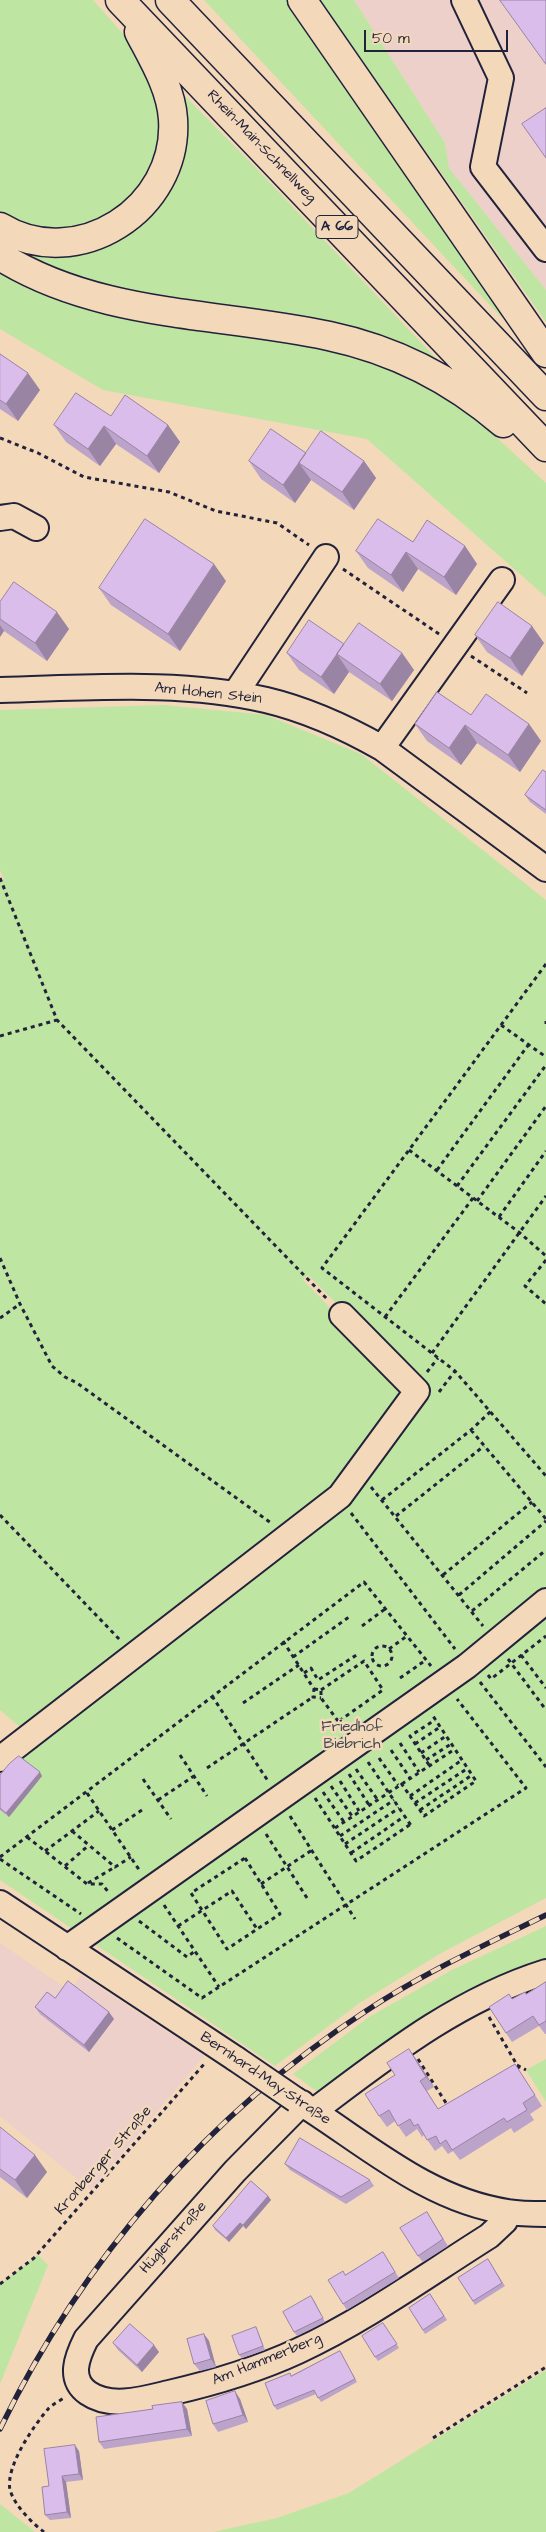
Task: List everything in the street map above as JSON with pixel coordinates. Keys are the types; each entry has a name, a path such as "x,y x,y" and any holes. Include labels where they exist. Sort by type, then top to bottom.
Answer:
{"highway":[{"name":"A 66","path":"170,0 546,396"},
{"path":"302,0 546,353"},
{"path":"0,227 28,240 52,244 77,242 100,235 122,224 140,208 155,189 166,167 172,144 172,112 169,95 160,73 123,4"},
{"name":"Rhein-Main-Schnellweg","path":"123,4 546,448"},
{"path":"0,256 50,282 129,306 329,336 387,352 418,365 482,405 546,460"}],"street":[{"path":"464,0 500,78 483,167 546,249"},
{"path":"0,518 14,516 36,528"},
{"path":"235,694 326,557"},
{"path":"382,748 502,580"},
{"name":"Am Hohen Stein","path":"0,690 119,687 177,689 235,694 266,700 319,716 355,732 382,748 546,869"},
{"path":"0,1759 340,1496 417,1391 342,1315"},
{"path":"67,1948 467,1666 546,1601"},
{"name":"Bernhard-May-Straße","path":"0,1903 228,2053 392,2166 429,2186 473,2203 508,2212 546,2214"},
{"name":"Hüglerstraße","path":"81,2387 75,2370 76,2362 86,2339 96,2325 235,2171 304,2105 440,2019 522,1979 546,1972"},
{"name":"Am Hammerberg","path":"81,2387 95,2397 107,2401 155,2396 207,2384 298,2351 340,2330 489,2236 505,2221 508,2212"}],"path":[{"path":"0,438 38,453 84,477 169,492 216,511 277,523 526,693"},
{"path":"0,879 57,1020 342,1315"},
{"path":"546,964 322,1268 455,1371 491,1410 546,1476"},
{"path":"0,1036 57,1020"},
{"path":"501,1025 546,1057"},
{"path":"436,1170 529,1044"},
{"path":"457,1186 546,1065"},
{"path":"477,1201 546,1106"},
{"path":"409,1150 520,1233 546,1258 525,1286 546,1304"},
{"path":"499,1217 546,1151"},
{"path":"432,1353 546,1196"},
{"path":"385,1317 473,1198"},
{"path":"0,1258 20,1304 52,1366 288,1535"},
{"path":"0,1318 20,1304"},
{"path":"438,1394 455,1371"},
{"path":"382,1500 471,1430 491,1410"},
{"path":"459,1595 546,1520 471,1430"},
{"path":"396,1516 484,1446"},
{"path":"364,1491 368,1485 396,1516 496,1642 546,1710"},
{"path":"443,1575 532,1502"},
{"path":"349,1510 546,1767"},
{"path":"0,1515 134,1655"},
{"path":"472,1611 546,1550"},
{"path":"364,1582 407,1636 526,1788 202,1998 0,1858 283,1641 364,1582"},
{"path":"362,1626 385,1609"},
{"path":"293,1657 349,1617"},
{"path":"389,1649 407,1636"},
{"path":"283,1641 314,1689 313,1697"},
{"path":"382,1646 389,1649 392,1654 389,1663 380,1666 375,1664 372,1658 373,1651 382,1646"},
{"path":"304,1673 311,1668 318,1680 358,1654"},
{"path":"521,1655 546,1688"},
{"path":"400,1678 426,1660"},
{"path":"314,1689 321,1690 364,1661 383,1690 338,1721"},
{"path":"244,1703 298,1665"},
{"path":"314,1798 356,1862 412,1826 321,1698 321,1690"},
{"path":"207,1768 313,1697 321,1698"},
{"path":"379,1758 424,1816 476,1781 434,1718 410,1736 429,1765"},
{"path":"415,1744 440,1727"},
{"path":"422,1753 446,1736"},
{"path":"400,1743 419,1772"},
{"path":"426,1760 451,1744"},
{"path":"335,1828 454,1749"},
{"path":"391,1750 410,1778"},
{"path":"180,1755 207,1796"},
{"path":"410,1796 462,1760"},
{"path":"415,1803 468,1768"},
{"path":"356,1769 377,1799"},
{"path":"349,1774 369,1805"},
{"path":"420,1810 472,1775"},
{"path":"158,1800 194,1776"},
{"path":"143,1779 171,1819"},
{"path":"340,1781 360,1811"},
{"path":"332,1786 352,1816"},
{"path":"323,1792 344,1822"},
{"path":"340,1836 394,1800"},
{"path":"112,1830 145,1808"},
{"path":"345,1844 399,1808"},
{"path":"44,1851 99,1811"},
{"path":"351,1853 405,1816"},
{"path":"263,1830 307,1898"},
{"path":"72,1831 116,1867"},
{"path":"27,1837 87,1884 131,1857"},
{"path":"65,1866 88,1845"},
{"path":"261,1884 312,1850"},
{"path":"245,1858 261,1884 280,1914 227,1949 191,1894 245,1858"},
{"path":"178,1926 232,1891 257,1929"},
{"path":"122,1909 187,1957 195,1951"},
{"path":"478,1999 520,2070 513,2075"},
{"path":"407,2041 451,2112"},
{"name":"Kronberger Straße","path":"0,2284 34,2258 228,2053"},
{"path":"517,2064 526,2070"},
{"path":"433,2438 546,2367"},
{"path":"44,2532 15,2502 9,2476 29,2435 50,2407"}],"shaded area":[{"path":"354,0 546,0 546,290 449,168 445,143"},
{"path":"0,1943 70,1991 81,1975 204,2056 91,2190 0,2116"}],"green space":[{"path":"0,0 93,0 125,36 146,68 180,101 185,96 256,168 446,369 139,302 0,249"},
{"path":"204,0 290,0 505,314 501,317"},
{"path":"320,0 354,0 445,143 449,168 546,290 546,322"},
{"path":"0,268 342,349 411,374 470,413 546,483 546,597 367,439 103,390 0,329"},
{"name":"Friedhof Biebrich","path":"164,705 266,715 361,754 546,900 546,1898 443,1952 361,2002 275,2066 0,1880 0,1767 343,1499 425,1392 308,1275 303,1280 412,1392 336,1492 28,1734 0,1710 0,882 4,880 0,870 0,710"},
{"path":"546,1926 546,1959 486,1981 457,1997 403,2033 325,2091 319,2093 293,2074 369,2017 452,1970"},
{"path":"546,2059 546,2102 526,2070"},
{"path":"38,2255 48,2265 0,2384 0,2284"},
{"path":"546,2370 546,2532 213,2532 277,2518 349,2493"},
{"path":"0,2504 35,2532 0,2532"}],"building":[{"path":"500,0 546,0 546,64"},
{"path":"546,108 546,158 522,124"},
{"path":"0,354 28,373 6,404 0,400"},
{"path":"76,393 111,416 125,395 168,425 147,456 104,426 88,449 54,425"},
{"path":"271,429 306,453 283,485 249,461"},
{"path":"321,431 364,461 342,492 299,463"},
{"path":"145,519 214,564 168,634 99,588"},
{"path":"378,519 413,542 427,520 465,546 444,577 406,552 391,575 356,551"},
{"path":"14,582 57,612 35,643 0,619 0,602"},
{"path":"498,602 532,626 510,658 475,635"},
{"path":"309,620 344,644 321,677 287,653"},
{"path":"359,623 402,653 380,684 337,654"},
{"path":"437,692 471,715 486,694 529,724 508,755 465,725 449,748 415,724"},
{"path":"543,770 546,772 546,810 525,795"},
{"path":"19,1756 40,1772 6,1813 0,1808 0,1775"},
{"path":"68,1981 109,2012 84,2045 35,2007 47,1992 55,1998"},
{"path":"546,1982 546,2021 539,2025 533,2016 506,2033 489,2007 509,1994 512,1999 525,1992 526,1994"},
{"path":"409,2049 426,2077 420,2081 438,2109 515,2064 535,2095 523,2103 527,2110 507,2122 504,2118 452,2150 446,2140 440,2144 436,2136 427,2140 418,2124 414,2126 410,2119 398,2126 389,2110 379,2116 365,2094 395,2075 387,2063"},
{"path":"0,2127 35,2155 15,2180 0,2169"},
{"path":"300,2138 370,2180 341,2197 285,2164"},
{"path":"251,2181 268,2196 243,2225 240,2223 226,2238 213,2226"},
{"path":"427,2212 443,2239 418,2256 400,2228"},
{"path":"383,2252 395,2272 343,2304 328,2280 343,2271 345,2275"},
{"path":"488,2259 502,2283 473,2301 458,2278"},
{"path":"430,2294 444,2316 423,2330 409,2308"},
{"path":"311,2296 323,2318 294,2332 283,2312"},
{"path":"383,2323 397,2344 375,2357 362,2336"},
{"path":"130,2324 154,2345 137,2365 113,2343"},
{"path":"256,2327 263,2346 239,2355 232,2336"},
{"path":"204,2334 211,2359 194,2364 187,2339"},
{"path":"340,2351 355,2379 318,2398 314,2390 274,2406 265,2383 290,2373 291,2376"},
{"path":"235,2391 243,2415 213,2424 206,2401"},
{"path":"182,2402 187,2429 99,2442 96,2417 153,2409 152,2406"},
{"path":"75,2445 79,2474 62,2476 67,2512 45,2515 42,2487 49,2486 44,2449"}],"railway":[{"path":"0,2429 33,2367 70,2307 110,2250 154,2195 202,2144 254,2096 308,2052 366,2011 432,1972 546,1915"}]}
